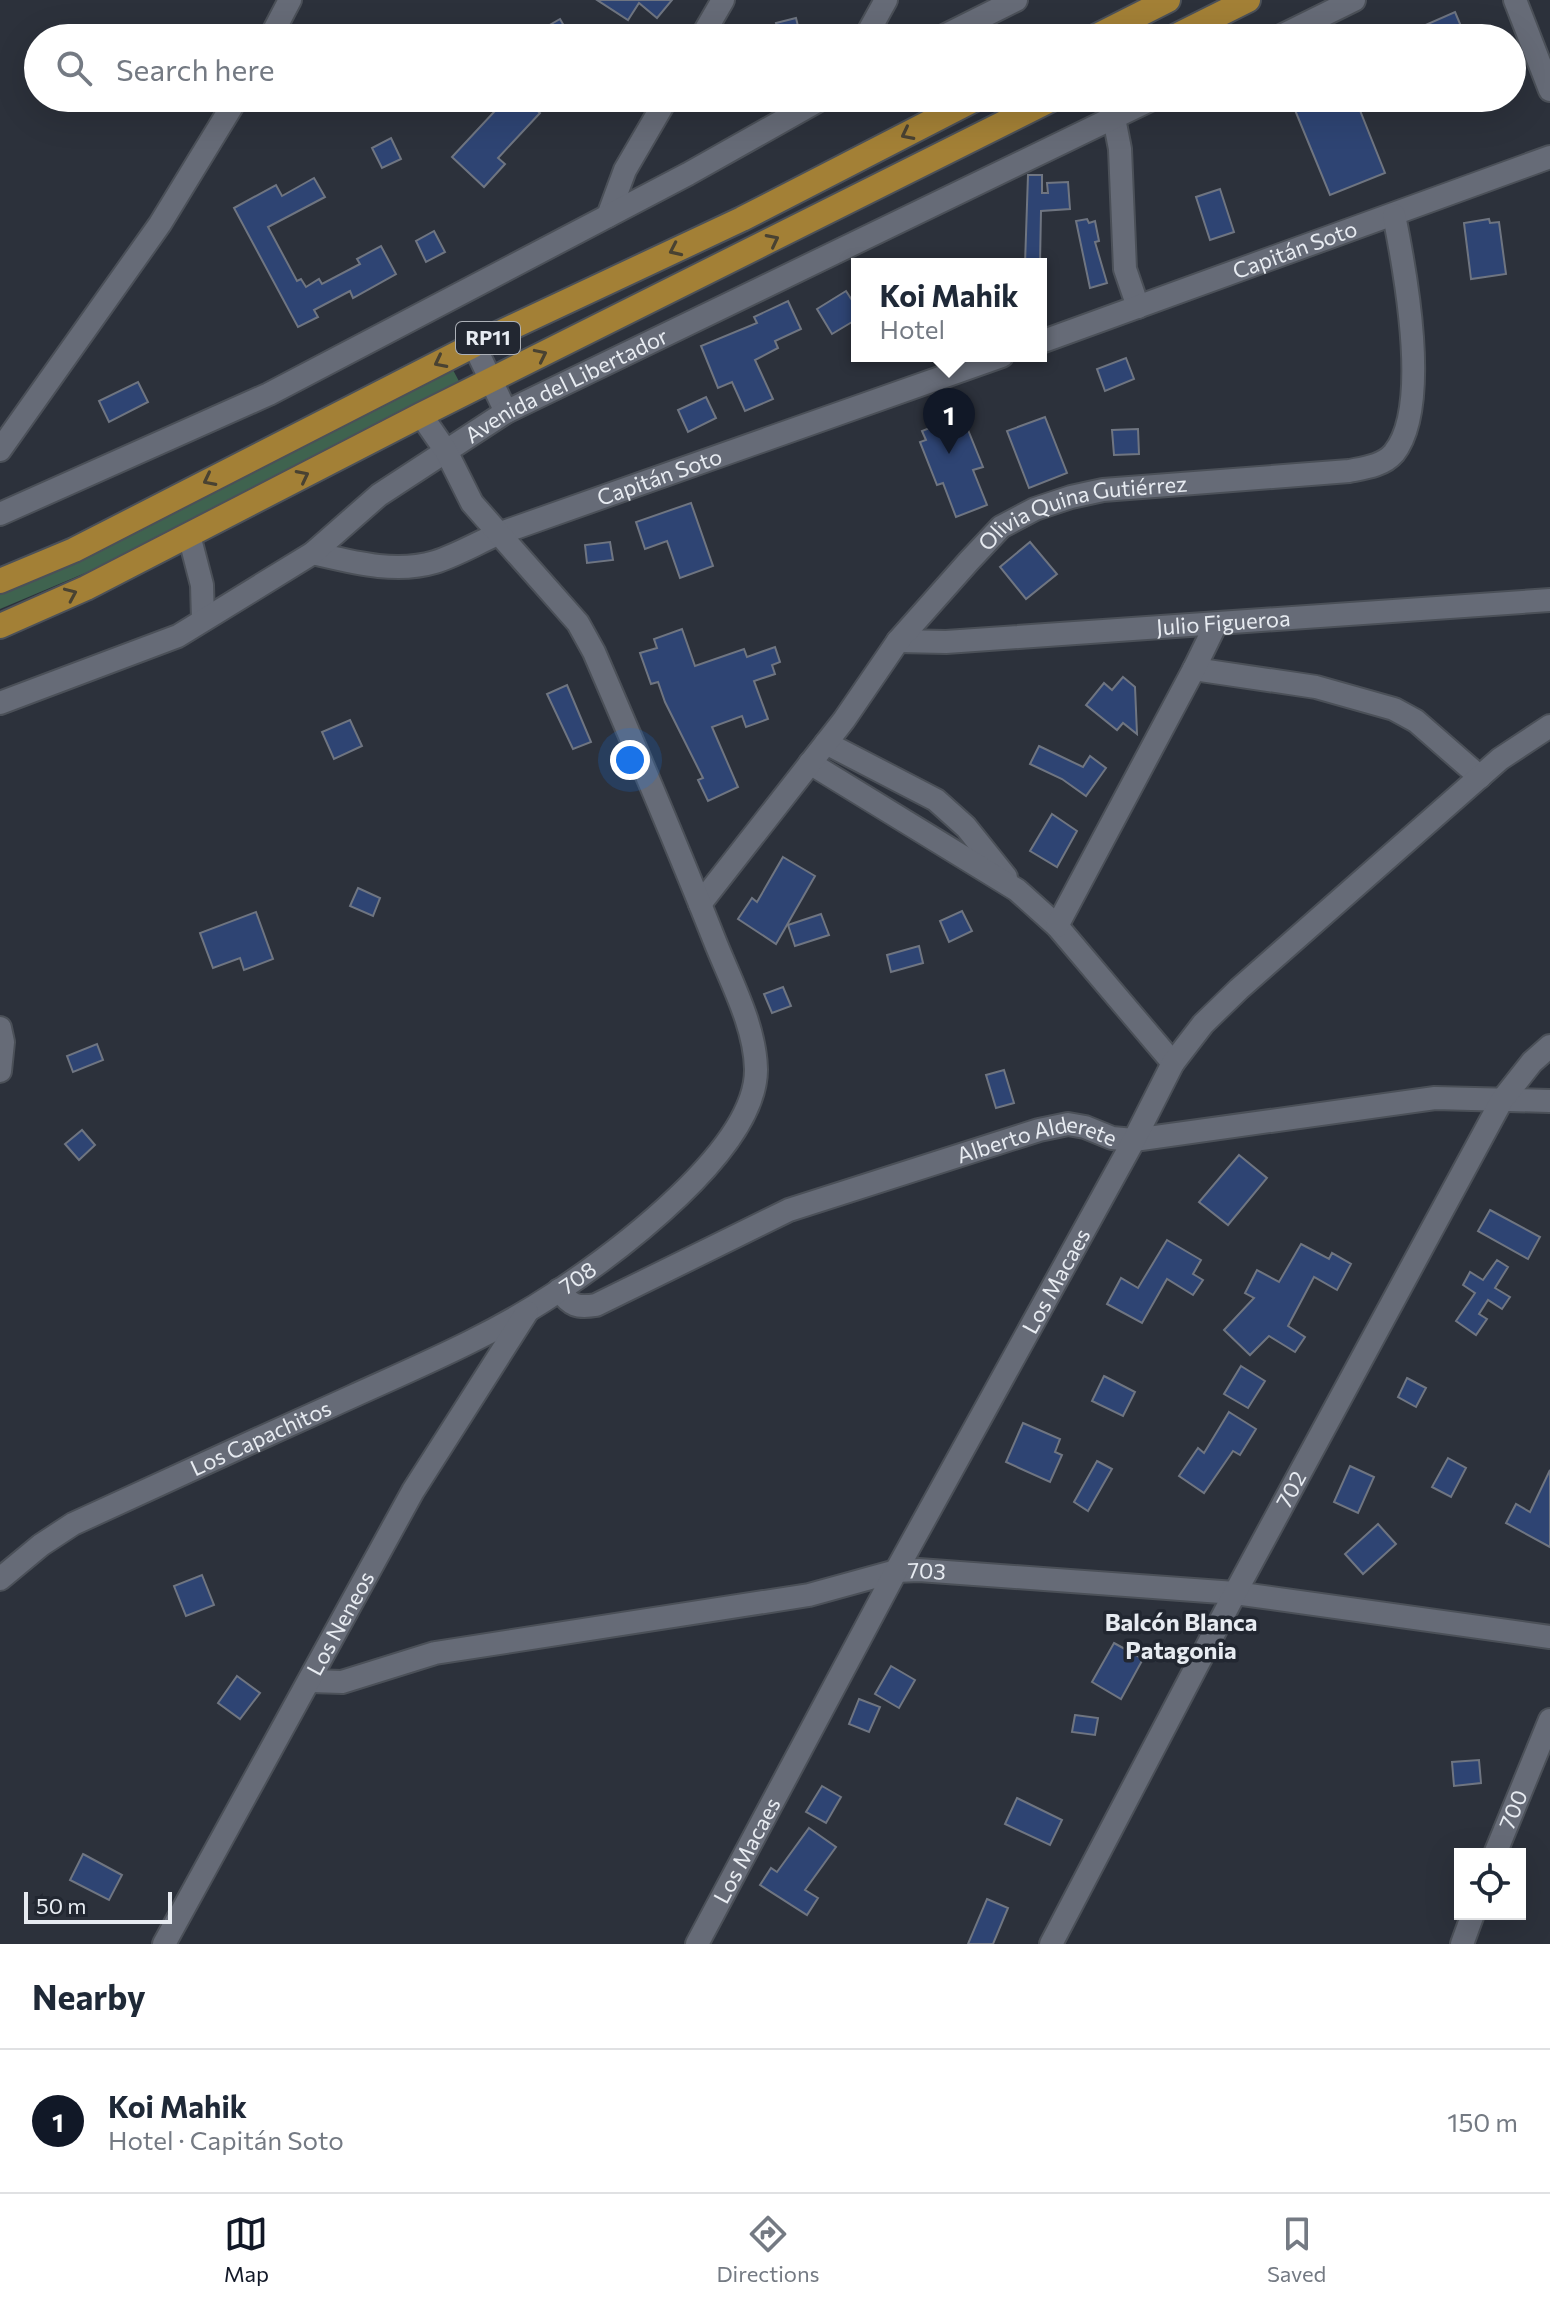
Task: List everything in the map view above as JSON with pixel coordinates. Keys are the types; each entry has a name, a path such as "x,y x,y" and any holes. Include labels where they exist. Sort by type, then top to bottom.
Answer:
{"main road":[{"path":"1121,24 1168,0"},
{"path":"1200,24 1248,0"},
{"name":"RP11","path":"0,581 74,550 474,345 742,219 950,112"},
{"name":"Avenida del Libertador","path":"0,626 86,588 421,415 1026,112"}],"street":[{"path":"277,24 290,0"},
{"path":"709,24 723,0"},
{"path":"873,24 886,0"},
{"path":"968,24 1016,0"},
{"path":"1305,24 1354,0"},
{"path":"1515,0 1524,24"},
{"path":"1526,28 1550,90"},
{"path":"0,450 160,224 228,112"},
{"path":"608,216 625,170 659,112"},
{"path":"0,514 269,394 608,216 797,112"},
{"name":"Avenida del Libertador","path":"0,703 178,636 313,553 379,495 506,412 1126,112"},
{"path":"1114,118 1120,149 1125,269 1138,307"},
{"name":"Capitán Soto","path":"1047,340 1550,157"},
{"name":"Olivia Quina Gutiérrez","path":"700,904 826,743 898,641 1001,527 1035,509 1103,490 1349,471 1375,465 1392,455 1408,421 1413,380 1407,279 1394,215"},
{"path":"474,345 506,412"},
{"name":"Capitán Soto","path":"313,553 363,565 395,567 434,562 498,534 985,362"},
{"name":"708","path":"421,415 446,451 472,503 578,623 594,652 700,904 752,1039 756,1070 751,1100 732,1136 713,1160 624,1244 529,1308"},
{"path":"189,535 202,585 203,620"},
{"name":"Julio Figueroa","path":"898,641 946,642 1550,600"},
{"path":"1057,926 1216,624"},
{"path":"1194,669 1316,687 1394,709 1416,721 1480,777"},
{"name":"Los Macaes","path":"697,1944 1173,1063 1203,1024 1239,989 1500,759 1550,726"},
{"path":"826,743 936,800 966,827 1017,890 1057,926 1173,1063"},
{"path":"810,763 1017,890"},
{"path":"0,1028 3,1042 0,1071"},
{"name":"702","path":"1051,1944 1235,1593 1502,1100 1532,1062 1550,1046"},
{"name":"Alberto Alderete","path":"559,1290 568,1303 578,1308 596,1305 789,1210 1039,1130 1068,1124 1112,1138 1134,1140 1435,1098 1550,1101"},
{"name":"Los Capachitos","path":"0,1579 41,1545 73,1524 427,1362 529,1308"},
{"name":"Los Neneos","path":"164,1944 413,1491 529,1308"},
{"name":"703","path":"311,1681 342,1682 435,1653 809,1595 896,1571 919,1570 1235,1593 1550,1637"},
{"name":"700","path":"1497,1848 1550,1720"},
{"path":"1462,1944 1471,1920"}],"green space":[{"path":"453,370 461,385 90,571 0,609 0,594 82,560"}],"building":[{"path":"597,0 672,0 657,18 639,3 628,20"},
{"path":"1455,12 1460,24 1428,24"},
{"path":"796,18 798,24 776,24"},
{"path":"494,112 540,113 498,158 505,164 484,187 452,157"},
{"path":"1296,112 1361,112 1385,173 1330,195"},
{"path":"391,138 401,159 382,168 372,148"},
{"path":"1028,175 1042,175 1042,193 1048,193 1047,183 1068,182 1070,209 1041,211 1040,258 1025,258"},
{"path":"314,178 325,197 268,227 297,281 301,279 306,287 319,279 322,284 360,264 357,259 381,246 396,274 353,298 350,291 314,310 318,317 298,327 234,208 276,185 282,196"},
{"path":"1220,189 1234,232 1210,240 1196,197"},
{"path":"1087,219 1089,223 1095,221 1099,241 1095,242 1107,283 1090,288 1076,221"},
{"path":"1489,219 1490,223 1499,222 1506,274 1471,279 1464,223"},
{"path":"434,231 445,252 426,262 416,241"},
{"path":"846,291 851,299 851,323 832,334 817,309"},
{"path":"788,301 801,329 775,341 778,348 755,360 773,399 745,411 732,382 718,388 701,346 757,323 754,317"},
{"path":"1126,358 1134,379 1105,391 1097,369"},
{"path":"138,382 148,402 109,422 99,401"},
{"path":"706,397 716,418 688,432 678,410"},
{"path":"962,415 983,467 973,470 987,505 956,517 943,483 937,485 920,442 926,440 922,431"},
{"path":"1045,417 1067,473 1029,488 1007,431"},
{"path":"1138,429 1139,454 1114,455 1112,430"},
{"path":"691,503 713,566 680,578 667,541 645,549 636,522"},
{"path":"610,542 613,560 587,563 585,545"},
{"path":"1030,542 1057,574 1026,599 1000,567"},
{"path":"682,629 695,666 744,649 747,657 775,647 780,662 772,665 775,674 754,681 768,719 746,727 742,716 712,727 738,787 708,801 698,780 703,778 658,682 651,684 640,653 657,648 654,639"},
{"path":"1123,677 1135,687 1137,734 1123,723 1117,730 1086,705 1104,683 1112,690"},
{"path":"567,685 591,742 573,749 547,694"},
{"path":"350,720 362,746 334,759 322,732"},
{"path":"1039,746 1083,767 1090,756 1106,768 1086,796 1062,779 1030,764"},
{"path":"1052,814 1077,831 1057,867 1030,851"},
{"path":"783,857 815,876 776,944 738,919 752,898 757,902"},
{"path":"358,888 380,898 373,916 350,906"},
{"path":"962,911 972,931 949,942 940,921"},
{"path":"256,912 273,959 244,970 240,958 213,968 200,933"},
{"path":"821,914 829,935 795,946 788,925"},
{"path":"919,946 923,963 891,972 887,955"},
{"path":"783,987 791,1006 772,1013 764,994"},
{"path":"97,1044 103,1060 73,1072 67,1056"},
{"path":"1004,1070 1014,1103 996,1108 986,1075"},
{"path":"82,1130 95,1145 79,1160 65,1144"},
{"path":"1239,1155 1267,1178 1228,1225 1199,1202"},
{"path":"1490,1210 1540,1237 1528,1259 1478,1231"},
{"path":"1167,1240 1201,1260 1193,1274 1203,1280 1193,1295 1167,1279 1142,1323 1107,1304 1121,1278 1138,1288"},
{"path":"1301,1244 1329,1259 1332,1253 1351,1264 1337,1290 1314,1277 1288,1326 1305,1337 1295,1352 1269,1336 1250,1355 1224,1330 1254,1298 1245,1293 1257,1270 1279,1282"},
{"path":"1497,1260 1508,1267 1495,1288 1510,1297 1502,1309 1488,1300 1479,1314 1487,1319 1476,1335 1456,1321 1475,1293 1463,1285 1470,1272 1483,1280"},
{"path":"1241,1366 1265,1381 1248,1408 1224,1394"},
{"path":"1104,1376 1135,1392 1123,1416 1092,1401"},
{"path":"1407,1378 1426,1388 1416,1407 1398,1397"},
{"path":"1229,1412 1256,1429 1240,1455 1233,1451 1204,1493 1179,1476 1198,1448 1204,1453"},
{"path":"1023,1423 1060,1439 1055,1452 1062,1455 1050,1482 1006,1462"},
{"path":"1448,1458 1466,1468 1451,1497 1432,1487"},
{"path":"1097,1461 1112,1469 1088,1511 1074,1502"},
{"path":"1350,1466 1374,1477 1358,1513 1334,1502"},
{"path":"1550,1470 1550,1547 1506,1523 1516,1504 1530,1512"},
{"path":"1378,1524 1396,1544 1363,1574 1345,1554"},
{"path":"202,1575 214,1605 186,1616 174,1586"},
{"path":"1114,1643 1143,1659 1121,1699 1092,1682"},
{"path":"891,1666 915,1680 899,1708 875,1694"},
{"path":"237,1676 260,1693 240,1719 218,1703"},
{"path":"859,1699 880,1707 869,1732 849,1724"},
{"path":"1075,1715 1098,1718 1095,1735 1072,1732"},
{"path":"1479,1760 1481,1783 1454,1786 1452,1762"},
{"path":"822,1786 841,1797 826,1823 806,1812"},
{"path":"1017,1798 1062,1820 1050,1845 1005,1824"},
{"path":"809,1828 836,1847 805,1890 818,1898 807,1915 760,1885 771,1868 777,1872"},
{"path":"83,1854 122,1875 109,1900 70,1880"},
{"path":"987,1899 1008,1908 993,1944 968,1944"}],"place":[{"name":"Koi Mahik","path":"949,454"}],"district":[{"name":"Balcón Blanca Patagonia","path":"1181,1637"}]}
